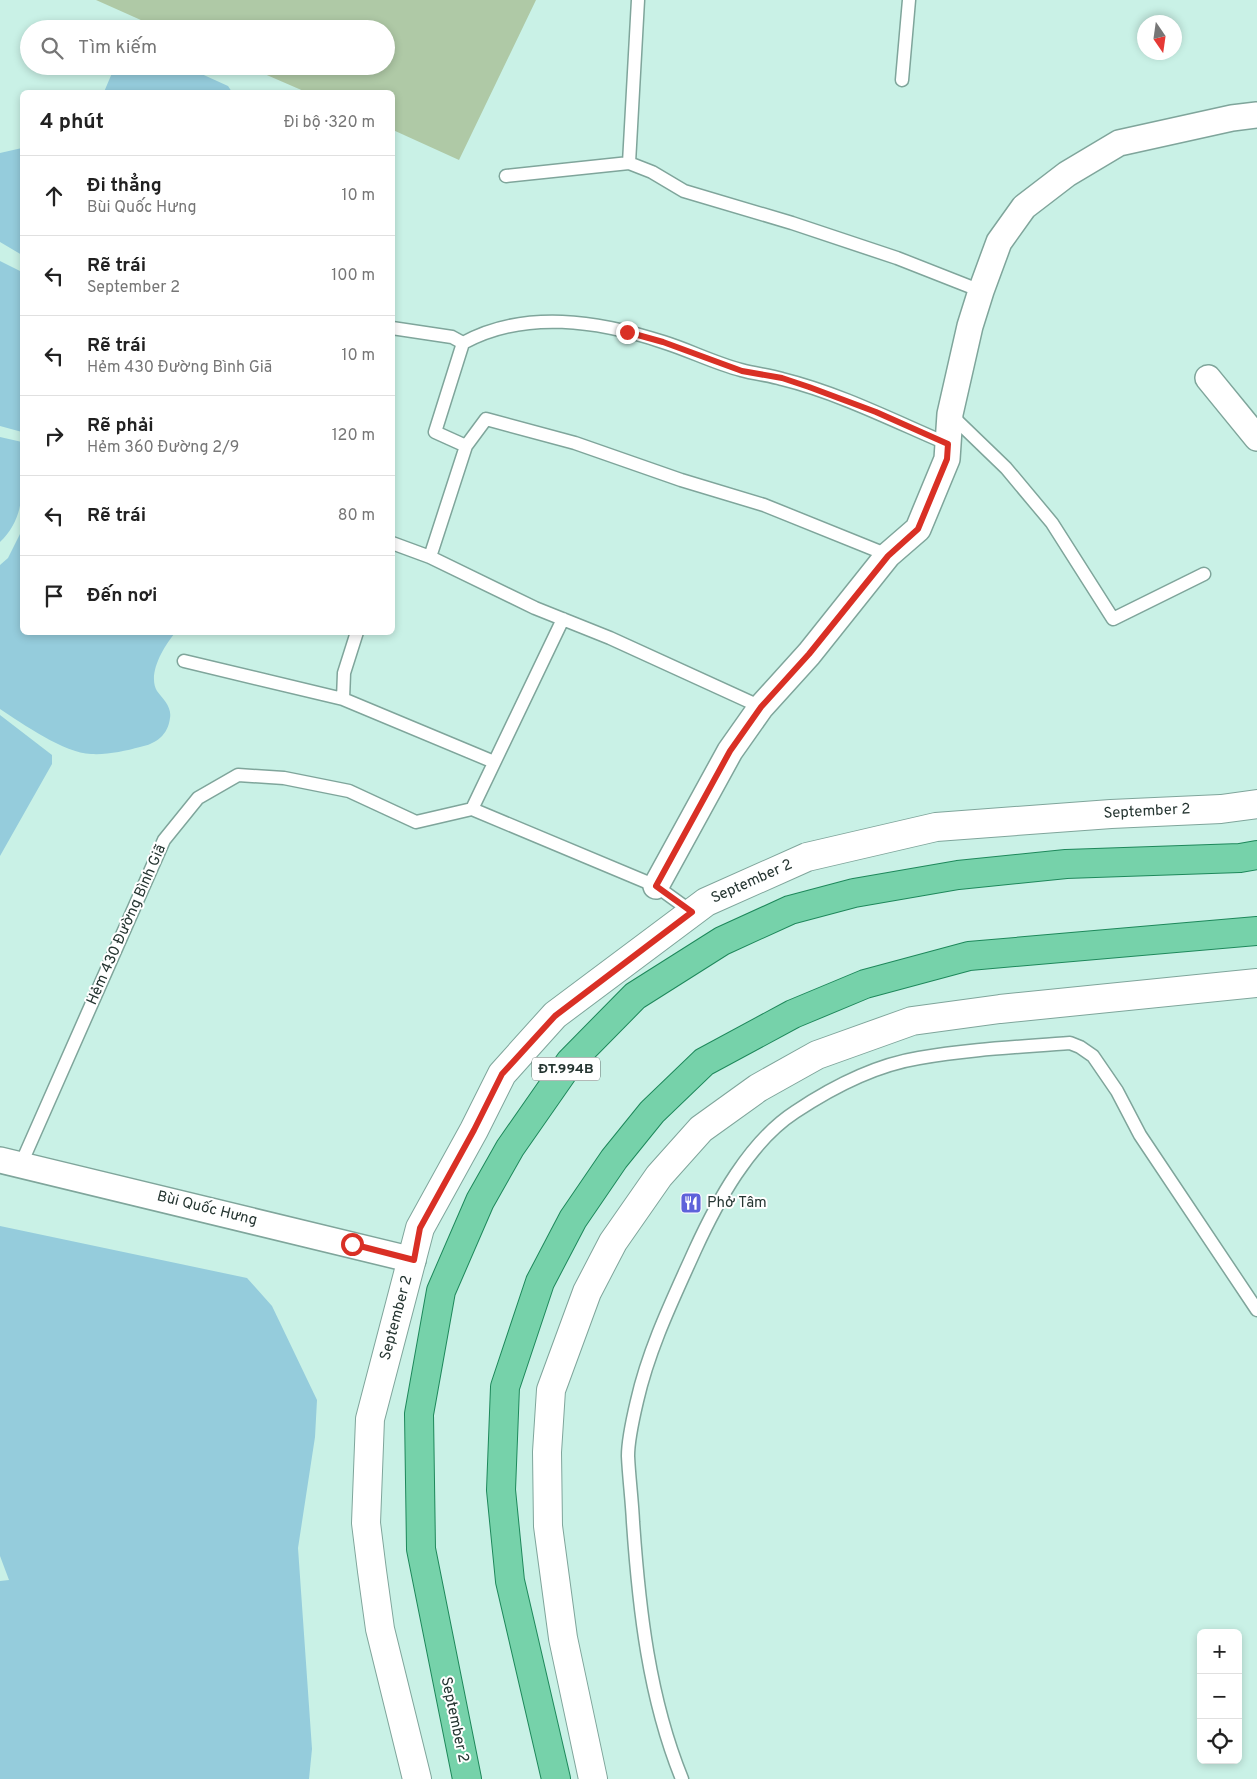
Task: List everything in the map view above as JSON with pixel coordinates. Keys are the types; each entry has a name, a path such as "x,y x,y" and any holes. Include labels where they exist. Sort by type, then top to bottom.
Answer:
{"main road":[{"name":"September 2","path":"416,1779 380,1629 366,1522 370,1419 414,1260 420,1228 474,1130 502,1074 555,1016 706,902 808,857 936,827 1111,814 1221,809 1257,804"},
{"name":"September 2","path":"466,1779 421,1549 419,1414 441,1291 480,1201 510,1148 570,1062 634,996 722,941 790,910 854,893 958,876 1066,864 1257,855"},
{"path":"556,1779 510,1581 501,1490 505,1387 540,1282 573,1219 614,1159 652,1112 704,1062 793,1014 865,984 969,956 1257,931"},
{"path":"592,1779 563,1638 548,1526 547,1452 551,1390 587,1292 613,1242 659,1176 701,1130 758,1088 817,1055 912,1021 1000,1009 1257,983"}],"street":[{"path":"656,886 730,751 761,707 809,654 888,556 918,529 947,459 950,414 970,326 981,291 999,242 1024,207 1067,174 1119,143 1212,122 1257,115"},
{"path":"1208,378 1257,438"},
{"name":"Bùi Quốc Hưng","path":"10,1162 414,1260"}],"lane":[{"path":"629,163 638,0"},
{"path":"902,80 909,0"},
{"path":"506,176 629,163 652,172 684,191 792,223 890,256 981,291"},
{"path":"466,446 435,432 463,343 481,334 526,324 569,321 627,332 663,342 742,371 782,378 876,412 948,444"},
{"path":"395,328 452,338 463,343"},
{"path":"950,414 1006,468 1052,523 1113,620 1204,574"},
{"path":"430,557 466,446 486,419 574,443 681,480 764,505 888,556"},
{"path":"395,544 430,557 535,608 761,707"},
{"path":"563,619 472,810 656,886 692,912"},
{"path":"342,699 344,673 356,635"},
{"path":"184,661 342,699 494,762"},
{"name":"Hẻm 430 Đường Bình Giã","path":"10,1162 164,840 198,798 238,775 284,778 349,791 416,822 472,810"},
{"path":"682,1779 671,1751 655,1697 636,1570 628,1454 636,1401 659,1330 707,1224 751,1154 772,1129 795,1112 861,1075 917,1058 1070,1043 1080,1046 1092,1056 1118,1090 1140,1135 1257,1310"}],"green space":[{"path":"96,0 536,0 459,160 395,131 395,90 301,90 267,75 395,75 395,20 141,20"}],"water":[{"path":"111,75 204,75 228,86 231,90 105,90"},
{"path":"20,148 20,254 0,242 0,153"},
{"path":"0,261 20,271 20,431 0,426"},
{"path":"0,437 20,442 20,508 9,532 0,542"},
{"path":"20,534 20,635 174,635 166,645 155,669 154,684 168,707 170,714 167,729 160,738 146,746 116,752 91,754 69,749 56,743 0,709 0,565 8,558"},
{"path":"0,715 52,755 52,764 0,856"},
{"path":"0,1226 247,1278 272,1306 317,1400 315,1437 298,1548 312,1749 309,1779 0,1779 0,1581 9,1580 0,1556"}],"place":[{"name":"Phở Tâm","path":"691,1203"}],"route":[{"path":"352,1244 414,1260 420,1228 474,1130 502,1074 555,1016 692,912 656,886 730,751 761,707 809,654 888,556 918,529 947,459 948,444 876,412 782,378 742,371 663,342 627,332"}]}
